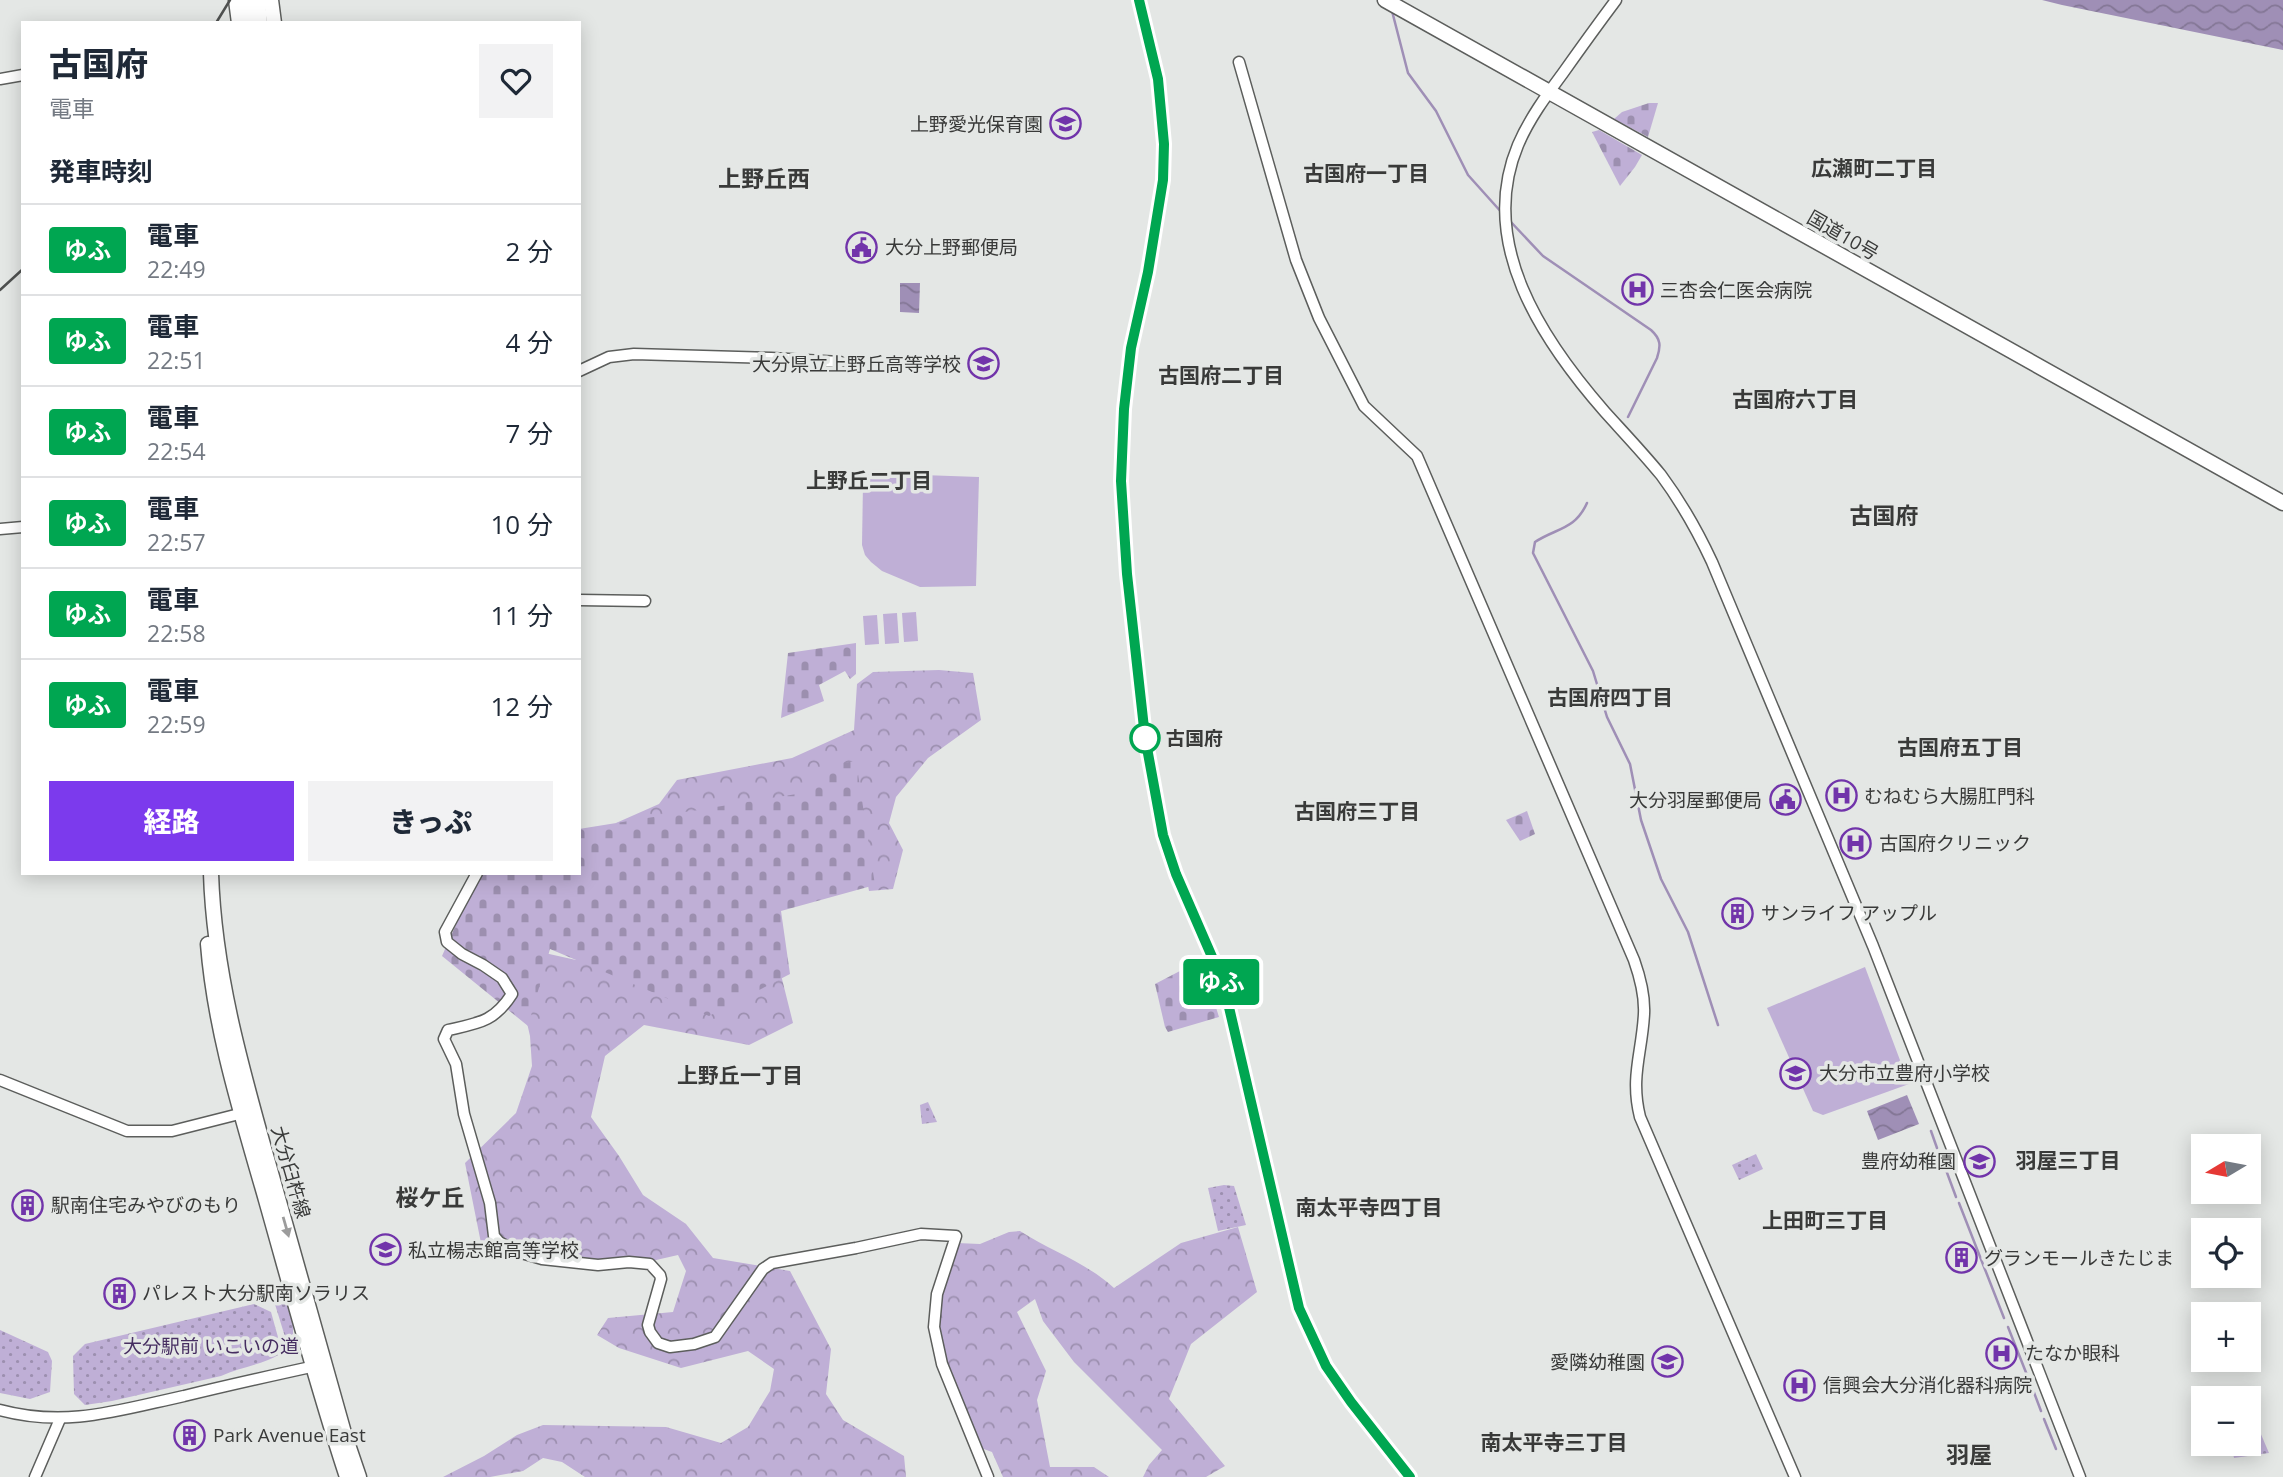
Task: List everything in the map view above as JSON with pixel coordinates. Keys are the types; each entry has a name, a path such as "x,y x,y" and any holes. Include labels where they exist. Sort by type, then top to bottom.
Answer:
{"main road":[{"path":"236,0 239,21"},
{"path":"247,0 249,21"},
{"path":"258,0 260,21"},
{"path":"271,0 274,21"},
{"name":"国道10号","path":"1388,2 2283,503"},
{"name":"大分臼杵線","path":"203,875 212,988 319,1365 347,1477"},
{"name":"大分臼杵線","path":"211,875 219,960 247,1112"},
{"name":"大分臼杵線","path":"319,1365 359,1477"}],"street":[{"path":"1616,0 1549,92 1514,154 1507,187 1505,215 1515,271 1540,322 1560,353 1588,391 1669,487 1695,528 1712,562 1875,952 2080,1477"},
{"path":"1239,62 1279,203 1312,303 1364,406 1417,457 1634,960 1644,1003 1635,1078 1640,1118 1795,1477"},
{"path":"0,79 21,75"},
{"path":"581,370 609,357 634,354 840,362"},
{"path":"0,529 21,527"},
{"path":"581,600 645,601"},
{"path":"476,875 445,932 447,942 502,978 512,994 501,1010 479,1024 448,1030 444,1039 456,1064 464,1114 490,1203 494,1236 499,1242 518,1252 542,1259 598,1265 637,1262 650,1264 661,1279 648,1319 650,1332 657,1343 670,1347 694,1344 715,1337 763,1269 772,1263 921,1234 956,1236 937,1294 934,1327 942,1364 988,1477"},
{"path":"0,1080 127,1131 172,1131 247,1112"},
{"path":"0,1410 60,1419 112,1412 319,1365"},
{"path":"35,1477 60,1419"}],"green space":[{"path":"1649,103 1658,103 1648,137 1614,119 1622,112"},
{"path":"1599,130 1642,155 1620,186 1592,132"},
{"path":"866,473 979,477 976,586 920,587 882,571 871,562 862,545 863,484"},
{"path":"916,612 918,641 904,642 902,613"},
{"path":"897,613 899,643 885,644 883,614"},
{"path":"877,615 879,644 865,645 863,616"},
{"path":"856,643 856,674 850,679 845,671 819,685 824,701 781,718 788,653"},
{"path":"939,670 973,673 981,720 928,758 896,797 889,823 903,850 893,889 869,891 853,801 663,845 778,963 793,1023 749,1045 644,1025 605,1056 591,1117 643,1195 686,1224 713,1258 790,1271 831,1349 826,1394 843,1420 904,1456 906,1477 585,1477 562,1462 543,1458 523,1471 490,1477 443,1477 517,1435 543,1425 666,1427 721,1443 748,1427 770,1391 774,1369 748,1351 681,1368 619,1348 597,1335 608,1318 673,1312 686,1271 678,1255 621,1268 564,1267 483,1253 465,1163 516,1113 532,1066 530,1036 509,945 576,960 616,823 659,804 677,780 792,758 854,730 857,684 873,672"},
{"path":"856,761 875,885 781,911 790,974 709,1016 550,949 528,1026 442,956 478,875 581,875 581,829 803,793 836,764"},
{"path":"1527,811 1535,834 1520,841 1506,820"},
{"path":"1201,960 1219,1017 1168,1032 1155,984"},
{"path":"1865,967 1909,1084 1823,1115 1813,1111 1767,1008"},
{"path":"928,1102 937,1122 922,1124 920,1105"},
{"path":"1756,1154 1763,1169 1739,1180 1732,1165"},
{"path":"1234,1186 1246,1225 1218,1231 1208,1188"},
{"path":"1238,1227 1257,1292 1191,1344 1169,1399 1225,1466 1206,1477 1143,1477 1162,1450 1074,1362 1043,1321 1035,1299 1017,1312 1046,1371 1037,1400 1050,1467 1094,1467 1109,1477 1003,1477 992,1452 981,1448 950,1376 940,1339 939,1300 957,1243 980,1244 1009,1232 1020,1231 1081,1264 1114,1288 1181,1243"},
{"path":"283,1294 287,1297 293,1320 293,1341 287,1343 273,1298"},
{"name":"大分駅前 いこいの道","path":"254,1304 271,1312 281,1348 280,1354 273,1358 221,1376 112,1401 85,1405 74,1394 73,1356 85,1344"},
{"path":"0,1330 48,1352 52,1361 50,1392 30,1399 0,1393"},
{"path":"2261,1434 2269,1453 2261,1454"}],"water":[{"path":"2042,0 2283,0 2283,50 2062,5"},
{"path":"900,283 920,283 919,313 900,312"},
{"path":"1907,1095 1919,1124 1878,1140 1867,1111"}],"waterway":[{"path":"1392,11 1408,73 1436,111 1468,175 1503,214"},
{"path":"1510,221 1543,256 1657,336 1657,358 1628,417"},
{"path":"1587,503 1571,524 1535,542 1533,553 1593,671 1607,717 1630,764 1641,820 1661,879 1688,932 1718,1025"},
{"path":"1931,1131 1937,1148"},
{"path":"1940,1155 1943,1163"},
{"path":"1946,1170 1956,1197"},
{"path":"1959,1203 2004,1318"},
{"path":"2008,1327 2027,1375"},
{"path":"2030,1382 2041,1411"},
{"path":"2044,1419 2056,1449"}],"railway":[{"path":"217,21 230,0"},
{"path":"1163,180 1148,273 1131,348 1123,409 1121,454 1135,653 1155,798 1170,860 1216,966 1238,1038 1260,1147 1299,1309 1326,1366 1411,1477"},
{"path":"0,290 21,271"}],"train":[{"name":"ゆふ","path":"1139,0 1158,79 1164,144 1163,180 1148,272 1131,348 1124,409 1121,481 1135,653 1155,798 1170,860 1216,966 1238,1038 1299,1308 1326,1366 1410,1477"}],"place":[{"name":"上野愛光保育園","path":"1066,124"},
{"name":"大分上野郵便局","path":"862,247"},
{"name":"三杏会仁医会病院","path":"1637,290"},
{"name":"大分県立上野丘高等学校","path":"984,364"},
{"name":"古国府","path":"1145,738"},
{"name":"むねむら大腸肛門科","path":"1841,796"},
{"name":"大分羽屋郵便局","path":"1785,800"},
{"name":"古国府クリニック","path":"1856,843"},
{"name":"サンライフ アップル","path":"1738,913"},
{"name":"大分市立豊府小学校","path":"1796,1073"},
{"name":"豊府幼稚園","path":"1979,1161"},
{"name":"駅南住宅みやびのもり","path":"28,1205"},
{"name":"私立楊志館高等学校","path":"385,1250"},
{"name":"グランモールきたじま","path":"1961,1258"},
{"name":"パレスト大分駅南ソラリス","path":"119,1293"},
{"name":"たなか眼科","path":"2002,1353"},
{"name":"愛隣幼稚園","path":"1668,1362"},
{"name":"信興会大分消化器科病院","path":"1800,1385"},
{"name":"Park Avenue East","path":"190,1435"}],"district":[{"name":"広瀬町二丁目","path":"1874,169"},
{"name":"古国府一丁目","path":"1366,174"},
{"name":"上野丘西","path":"764,179"},
{"name":"古国府二丁目","path":"1221,376"},
{"name":"古国府六丁目","path":"1795,400"},
{"name":"上野丘二丁目","path":"869,481"},
{"name":"古国府","path":"1884,516"},
{"name":"古国府四丁目","path":"1610,698"},
{"name":"古国府五丁目","path":"1960,748"},
{"name":"古国府三丁目","path":"1357,812"},
{"name":"上野丘一丁目","path":"740,1076"},
{"name":"羽屋三丁目","path":"2068,1161"},
{"name":"桜ケ丘","path":"430,1198"},
{"name":"南太平寺四丁目","path":"1369,1208"},
{"name":"上田町三丁目","path":"1825,1221"},
{"name":"南太平寺三丁目","path":"1554,1443"},
{"name":"羽屋","path":"1969,1455"}]}
